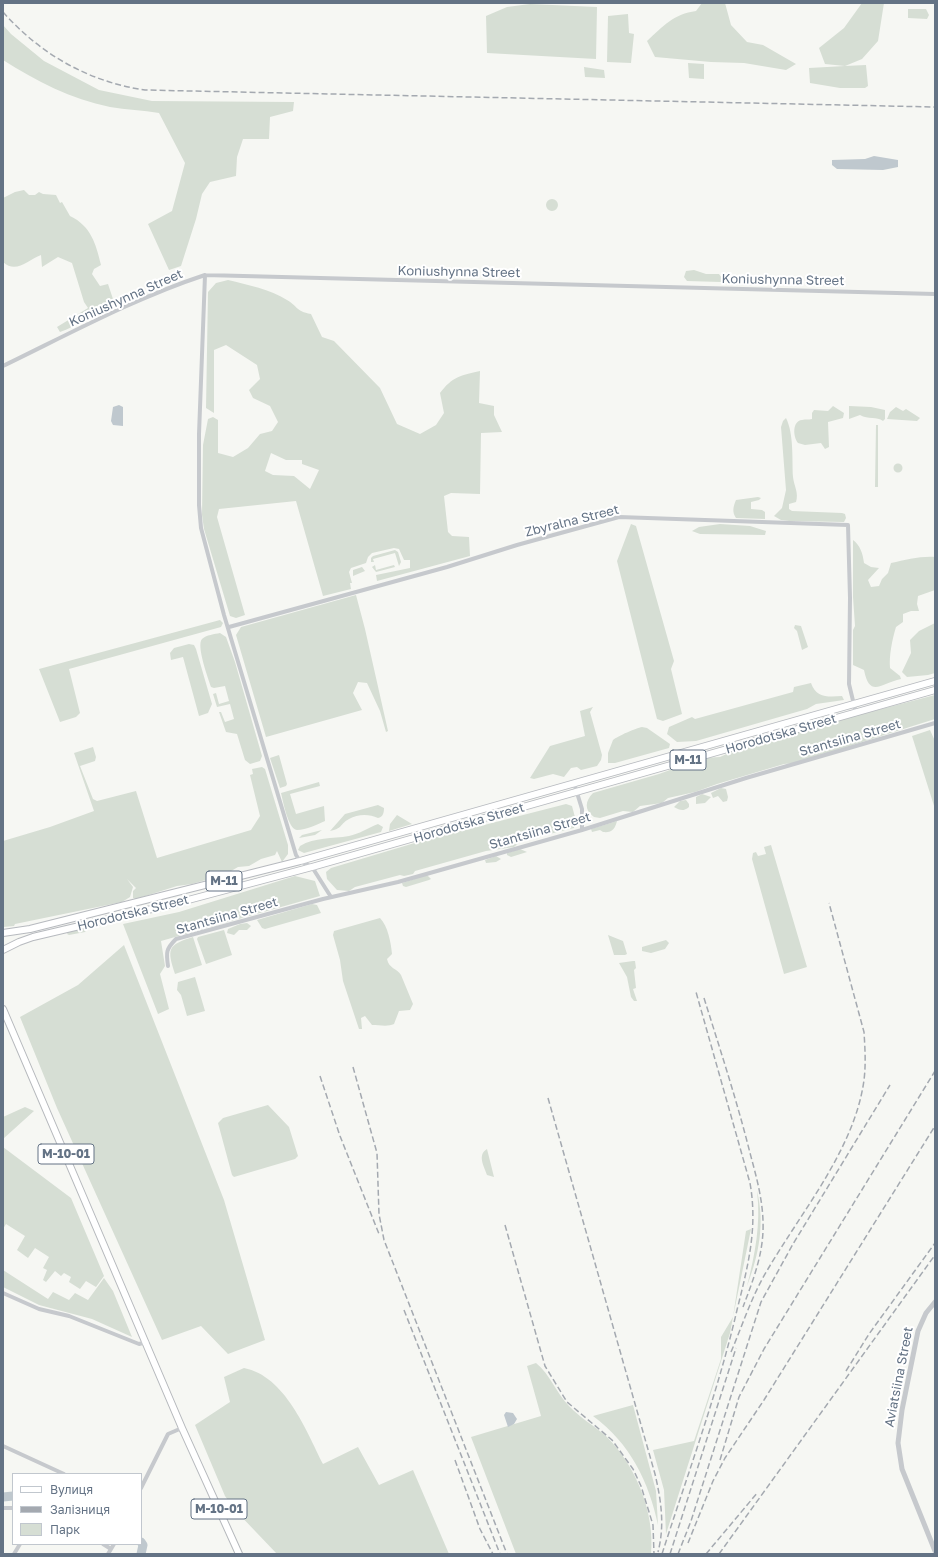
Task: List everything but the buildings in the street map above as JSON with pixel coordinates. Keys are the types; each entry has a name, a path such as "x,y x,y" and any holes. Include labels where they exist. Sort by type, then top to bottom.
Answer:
{"main road":[{"name":"Horodotska Street","path":"3,933 38,928 300,861 935,681"},
{"name":"Horodotska Street","path":"3,950 33,937 183,901 312,867 935,690"},
{"name":"М-10-01","path":"3,1009 147,1342 182,1428 239,1554"}],"street":[{"name":"Koniushynna Street","path":"3,366 163,290 205,275 935,294"},
{"path":"205,275 199,434 199,517 202,536 289,836 296,855 300,861 312,867 330,897"},
{"name":"Zbyralna Street","path":"228,626 447,567 517,545 619,517 848,525 850,598 849,684 853,704"},
{"path":"853,704 856,713"},
{"name":"Stantsiina Street","path":"168,966 168,946 176,939 330,897 398,882 582,830 746,778 935,723"},
{"path":"574,784 582,809 582,830"},
{"path":"3,1293 39,1309 69,1316 139,1344 147,1342"},
{"name":"Aviatsiina Street","path":"935,1302 926,1313 918,1331 902,1410 898,1443 902,1469 935,1551"},
{"path":"142,1486 168,1434 182,1428"},
{"path":"3,1446 62,1473"},
{"path":"14,1554 19,1545"},
{"path":"105,1545 111,1550"},
{"path":"108,1554 114,1545"}],"green space":[{"path":"702,3 725,3 731,25 747,42 763,45 796,64 786,70 744,63 711,62 655,57 647,41 658,30 675,18 696,11"},
{"path":"862,3 884,3 878,41 862,59 845,66 825,64 819,48 844,28"},
{"path":"530,4 597,7 596,59 487,53 486,16 507,7"},
{"path":"908,9 926,9 929,15 927,19 908,18"},
{"path":"628,14 629,33 634,34 631,63 607,62 608,16"},
{"path":"3,25 11,34 44,61 99,90 152,101 294,102 293,111 270,117 269,139 243,139 237,157 236,176 210,182 202,194 196,219 181,266 169,270 148,224 172,211 185,163 159,113 96,104 68,94 28,75 3,60"},
{"path":"688,63 704,64 704,79 689,78"},
{"path":"866,65 868,86 865,88 840,88 810,83 809,68"},
{"path":"584,67 604,70 605,78 585,77"},
{"path":"24,190 29,195 35,195 39,192 43,194 56,195 70,216 88,230 95,243 101,265 94,269 92,274 100,286 108,284 114,302 110,308 103,310 60,332 57,327 88,308 84,302 72,263 58,257 42,267 41,255 22,265 13,267 3,262 3,198 15,192"},
{"path":"552,199 556,201 558,205 556,209 552,211 548,209 546,205 548,201"},
{"path":"694,270 706,274 719,274 722,278 721,282 687,281 684,277 686,271"},
{"path":"228,280 266,290 291,302 302,312 311,314 322,337 334,341 380,388 397,424 420,434 436,425 444,413 440,393 444,388 457,378 480,371 479,403 494,406 494,415 502,432 481,433 480,494 451,493 444,496 448,532 452,536 469,537 470,556 377,581 376,575 410,568 410,560 404,560 399,549 394,548 372,553 368,557 366,563 351,568 349,572 352,583 350,583 351,589 323,596 296,501 219,509 217,517 245,615 236,618 230,616 204,529 202,515 203,445 208,419 213,417 218,420 218,453 233,457 248,448 260,434 272,431 278,422 270,406 253,398 249,390 260,379 257,365 226,345 214,350 214,413 206,408 208,292 216,283","holes":["271,453 286,460 302,460 302,464 319,470 310,489 294,476 273,475 265,471"]},
{"path":"833,406 844,413 843,418 828,422 829,447 825,449 821,443 805,445 798,443 794,433 796,423 802,420 812,419 812,413 814,410 828,411"},
{"path":"849,406 871,407 885,410 885,419 883,421 860,415 849,419"},
{"path":"896,407 903,411 906,409 920,418 917,421 887,419 890,412"},
{"path":"786,418 790,431 793,477 797,496 796,502 789,504 789,509 792,511 842,513 845,514 846,518 844,522 789,521 781,520 774,516 782,508 786,490 781,427"},
{"path":"876,425 878,425 878,487 875,487"},
{"path":"896,464 900,464 902,468 900,472 896,472 894,470 894,466"},
{"path":"758,497 761,498 751,502 751,509 762,510 765,512 765,519 736,518 733,509 736,500"},
{"path":"631,524 636,526 674,661 671,669 682,714 663,721 657,719 617,561"},
{"path":"720,524 750,526 766,531 765,535 700,534 692,531 699,527"},
{"path":"853,540 858,544 861,550 864,563 871,567 879,568 868,580 871,587 879,586 882,579 888,573 891,563 918,558 935,557 935,590 918,596 917,604 919,611 911,611 903,614 903,622 896,627 890,653 890,668 900,676 901,679 877,687 873,687 866,679 864,670 853,665 853,630 855,626 853,597"},
{"path":"395,550 398,552 401,562 399,566 395,553 373,559 374,562 371,562 371,558 373,556"},
{"path":"375,565 376,570 394,565 395,567 376,572 372,567"},
{"path":"362,567 365,571 353,576 353,570"},
{"path":"356,595 388,731 386,732 380,711 367,683 358,682 353,693 362,710 266,737 236,635 241,627"},
{"path":"220,620 223,623 221,627 69,669 80,713 76,717 60,722 39,669"},
{"path":"935,623 935,673 907,677 902,672 911,653 910,640 919,631"},
{"path":"795,625 801,626 808,647 802,650 797,631 794,628"},
{"path":"220,633 226,637 235,662 262,756 260,761 250,764 245,760 237,734 226,732 219,712 221,712 225,722 234,719 230,704 217,707 213,694 216,693 219,704 229,701 225,686 214,688 211,687 201,654 200,648 202,639"},
{"path":"189,644 194,645 196,649 212,704 208,713 199,716 183,657 171,660 170,653 174,648"},
{"path":"811,683 813,688 819,694 823,696 842,696 844,700 816,704 807,709 696,741 677,742 667,734 669,727 692,717 695,719 793,692 794,687"},
{"path":"935,695 935,719 796,763 784,764 695,792 668,798 662,803 640,806 633,812 623,811 600,818 594,817 587,808 588,799 593,793 659,774 703,758 720,757 746,745 765,743 816,726"},
{"path":"593,707 590,712 602,755 597,766 581,770 577,767 571,768 564,777 553,774 534,779 530,778 550,746 585,736 580,711"},
{"path":"642,727 647,728 670,744 669,748 615,763 608,763 608,753 613,740 627,732"},
{"path":"930,730 935,741 935,809 912,736"},
{"path":"93,747 96,757 95,761 80,766 93,799 97,801 136,791 157,858 251,830 260,816 250,775 253,774 252,769 262,767 265,769 288,845 288,854 282,862 277,851 275,855 261,859 249,866 238,867 226,874 192,884 177,886 136,899 133,898 133,891 136,888 127,879 133,887 130,897 122,902 15,924 14,926 3,927 3,841 50,827 94,811 74,753"},
{"path":"279,755 287,784 286,786 280,788 270,758"},
{"path":"319,782 320,786 290,794 296,814 324,806 325,821 312,827 297,830 291,825 286,814 281,793"},
{"path":"721,788 726,789 728,797 727,801 723,802 718,796 713,798 711,793"},
{"path":"702,794 711,797 705,803 696,804 696,797"},
{"path":"686,800 689,804 687,809 682,810 674,807 680,801"},
{"path":"566,804 572,806 576,821 574,828 521,841 514,847 486,851 415,871 413,874 404,876 400,875 355,887 349,891 337,890 327,879 326,872 331,868 418,842"},
{"path":"378,805 384,808 384,812 381,817 378,818 360,815 352,817 339,828 330,831 345,814"},
{"path":"397,815 412,824 389,831 390,824"},
{"path":"617,821 611,831 603,832 600,830 592,832 591,829"},
{"path":"378,824 383,827 381,832 304,853 298,850 300,846 312,841 353,835"},
{"path":"322,830 315,835 299,838 302,835"},
{"path":"771,845 807,967 784,974 752,859 753,853 756,852 758,856 766,854 764,847"},
{"path":"520,849 527,852 511,857 507,855 507,853"},
{"path":"496,856 501,859 496,862 486,863 485,860"},
{"path":"427,875 431,879 406,887 403,886 402,883"},
{"path":"295,876 315,881 320,896 161,941 165,966 160,974 169,1009 158,1014 123,924 179,912"},
{"path":"312,904 317,905 321,913 265,929 262,928 257,920"},
{"path":"380,918 387,930 391,945 392,954 387,959 389,965 401,975 413,1004 410,1010 399,1011 394,1024 392,1025 372,1025 365,1016 361,1018 362,1029 359,1029 343,981 340,960 333,935 334,931"},
{"path":"247,923 251,926 247,930 239,930 234,935 227,933 228,929"},
{"path":"85,928 87,929 85,932 69,935 67,934 68,932"},
{"path":"224,930 232,955 206,964 197,939 198,937"},
{"path":"608,935 623,941 627,954 614,955"},
{"path":"193,937 202,965 175,974 170,953 171,949 178,943"},
{"path":"666,940 669,943 665,949 651,953 642,951 642,947"},
{"path":"124,945 224,1200 265,1340 228,1354 201,1326 162,1340 57,1108 20,1017 78,985"},
{"path":"635,961 636,968 634,970 636,988 633,989 637,1001 634,1001 631,997 627,977 619,963"},
{"path":"195,977 205,1011 187,1016 181,995 177,990 178,982"},
{"path":"268,1105 289,1127 298,1156 295,1159 234,1177 232,1175 218,1123 223,1118"},
{"path":"25,1107 34,1111 3,1139 3,1117"},
{"path":"3,1147 71,1198 104,1276 96,1287 86,1281 80,1289 69,1282 71,1277 64,1273 61,1276 55,1271 46,1282 43,1280 47,1270 43,1268 49,1257 35,1248 28,1258 17,1250 25,1236 6,1224 3,1229"},
{"path":"487,1149 494,1177 487,1175 482,1161 482,1154"},
{"path":"757,1191 761,1227 760,1239 755,1263 747,1286 758,1227"},
{"path":"751,1229 733,1317 746,1231"},
{"path":"3,1270 48,1299 53,1292 69,1300 75,1293 88,1300 104,1278 113,1291 132,1337 92,1319 39,1305 3,1287"},
{"path":"733,1317 730,1333 666,1534 664,1490 653,1450 694,1441 721,1359 721,1337"},
{"path":"536,1363 541,1367 564,1401 607,1437 627,1462 641,1491 650,1522 651,1554 516,1554 471,1437 541,1416 527,1366"},
{"path":"244,1368 258,1373 283,1393 301,1421 323,1464 358,1447 379,1485 413,1470 449,1554 277,1554 235,1510 225,1496 195,1425 230,1402 224,1377"},
{"path":"633,1405 656,1491 658,1525 649,1494 636,1464 618,1438 593,1416"}],"shaded area":[{"path":"874,156 898,160 898,167 883,170 837,169 832,165 832,160 865,159"},
{"path":"119,405 123,407 123,426 113,425 111,421 113,407"},
{"path":"506,1412 513,1413 517,1419 514,1424 508,1427 504,1415"}],"waterway":[{"path":"3,1497 12,1496"},
{"path":"141,1554 142,1544"}],"railway":[{"path":"3,12 33,41 67,64 104,80 145,90 935,107"},
{"path":"731,1352 752,1299 762,1279 811,1202 839,1154 859,1105 865,1074 864,1032 829,903"},
{"path":"662,1554 721,1371 745,1278 751,1247 753,1216 750,1183 696,992"},
{"path":"704,998 740,1114 760,1192 763,1221 761,1251 743,1307"},
{"path":"353,1067 377,1153 379,1214 384,1240 507,1554"},
{"path":"720,1460 739,1397 764,1349 935,1071"},
{"path":"320,1076 340,1136 379,1234"},
{"path":"678,1554 691,1521 761,1302 793,1244 890,1085"},
{"path":"548,1098 655,1474 659,1493 662,1522 658,1552"},
{"path":"688,1543 713,1481 725,1458 764,1400 935,1126"},
{"path":"505,1225 545,1366 567,1402 612,1440 633,1469 641,1486 653,1525 654,1554"},
{"path":"846,1371 869,1334 935,1243"},
{"path":"719,1554 935,1255"},
{"path":"404,1310 500,1554"},
{"path":"670,1554 736,1348"},
{"path":"455,1460 480,1529 493,1554"},
{"path":"706,1554 758,1492"}]}
